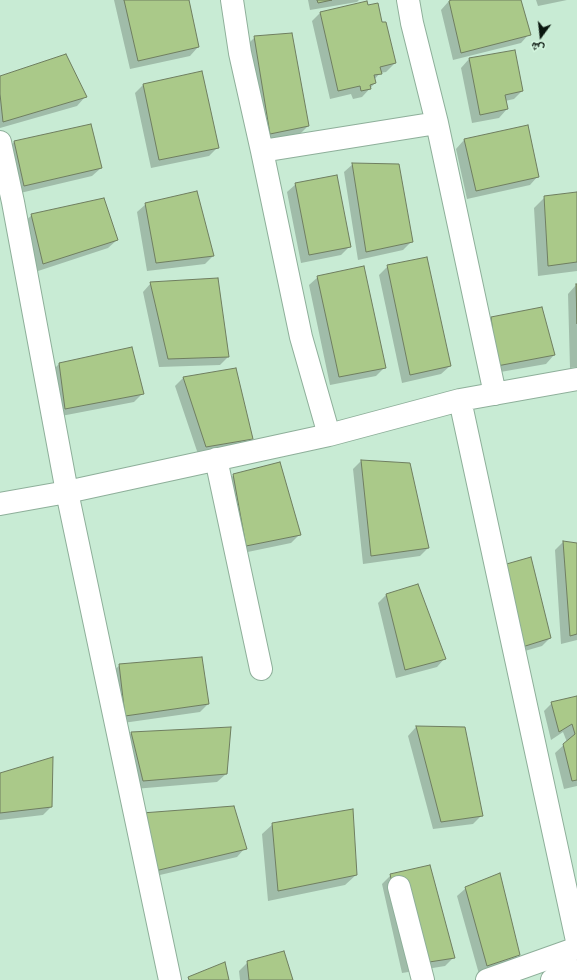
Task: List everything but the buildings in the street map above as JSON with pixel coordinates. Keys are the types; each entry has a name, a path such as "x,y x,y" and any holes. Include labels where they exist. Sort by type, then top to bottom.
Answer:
{"street":[{"path":"232,0 240,53 301,337 330,435"},
{"path":"408,0 412,23 437,123 495,394"},
{"path":"262,151 437,123"},
{"path":"0,142 67,492 170,980"},
{"path":"0,504 67,492 330,435 460,400 577,379"},
{"path":"460,400 577,941"},
{"path":"216,459 261,669"},
{"path":"399,887 423,980"},
{"path":"487,980 577,948"},
{"path":"552,980 577,971"}]}
